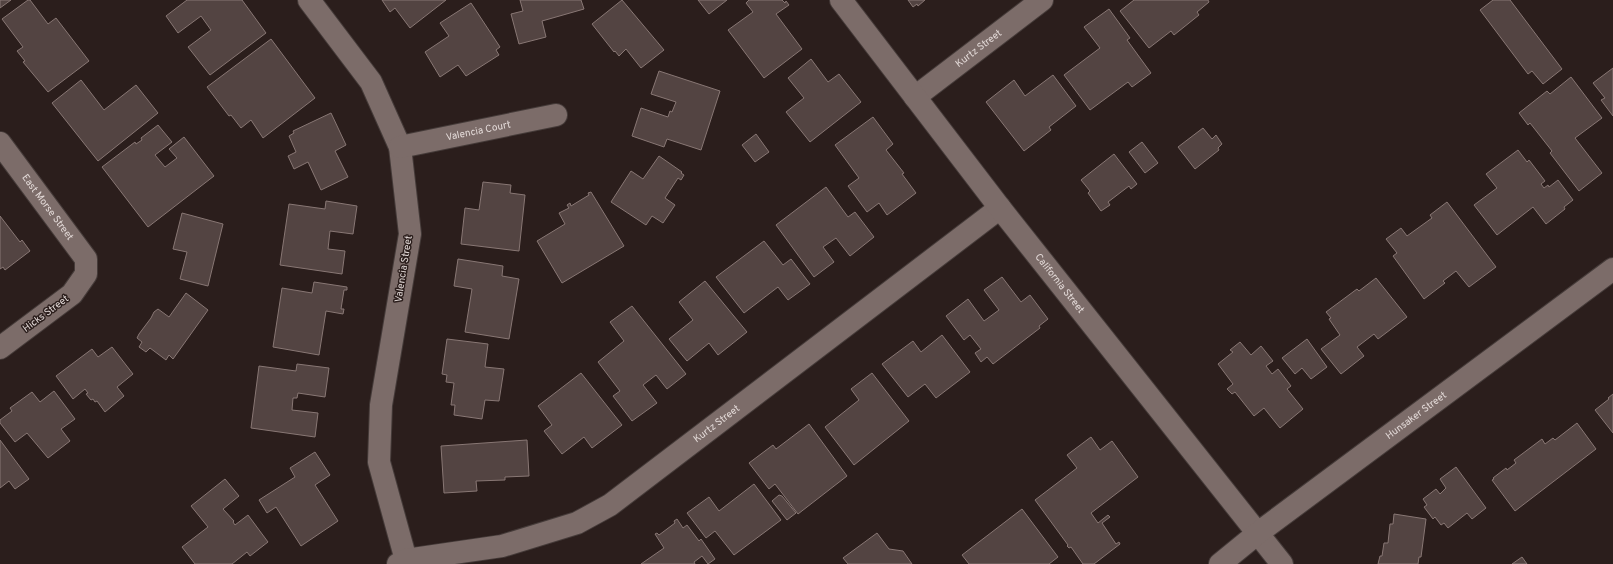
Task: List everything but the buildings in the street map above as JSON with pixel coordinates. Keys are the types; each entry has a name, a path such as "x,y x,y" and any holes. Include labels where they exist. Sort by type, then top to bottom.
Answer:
{"street":[{"name":"Valencia Street","path":"309,0 371,82 400,146 410,234 381,405 379,462 402,562"},
{"name":"California Street","path":"841,0 1000,208 1282,564"},
{"name":"Kurtz Street","path":"915,97 1042,0"},
{"name":"Valencia Court","path":"400,146 556,115"},
{"name":"East Morse Street","path":"0,143 86,259 86,274"},
{"name":"Kurtz Street","path":"402,562 502,546 577,523 610,505 1000,208"},
{"name":"Hunsaker Street","path":"1220,564 1258,533 1613,269"},
{"name":"Hicks Street","path":"0,348 72,294 86,274"}]}
